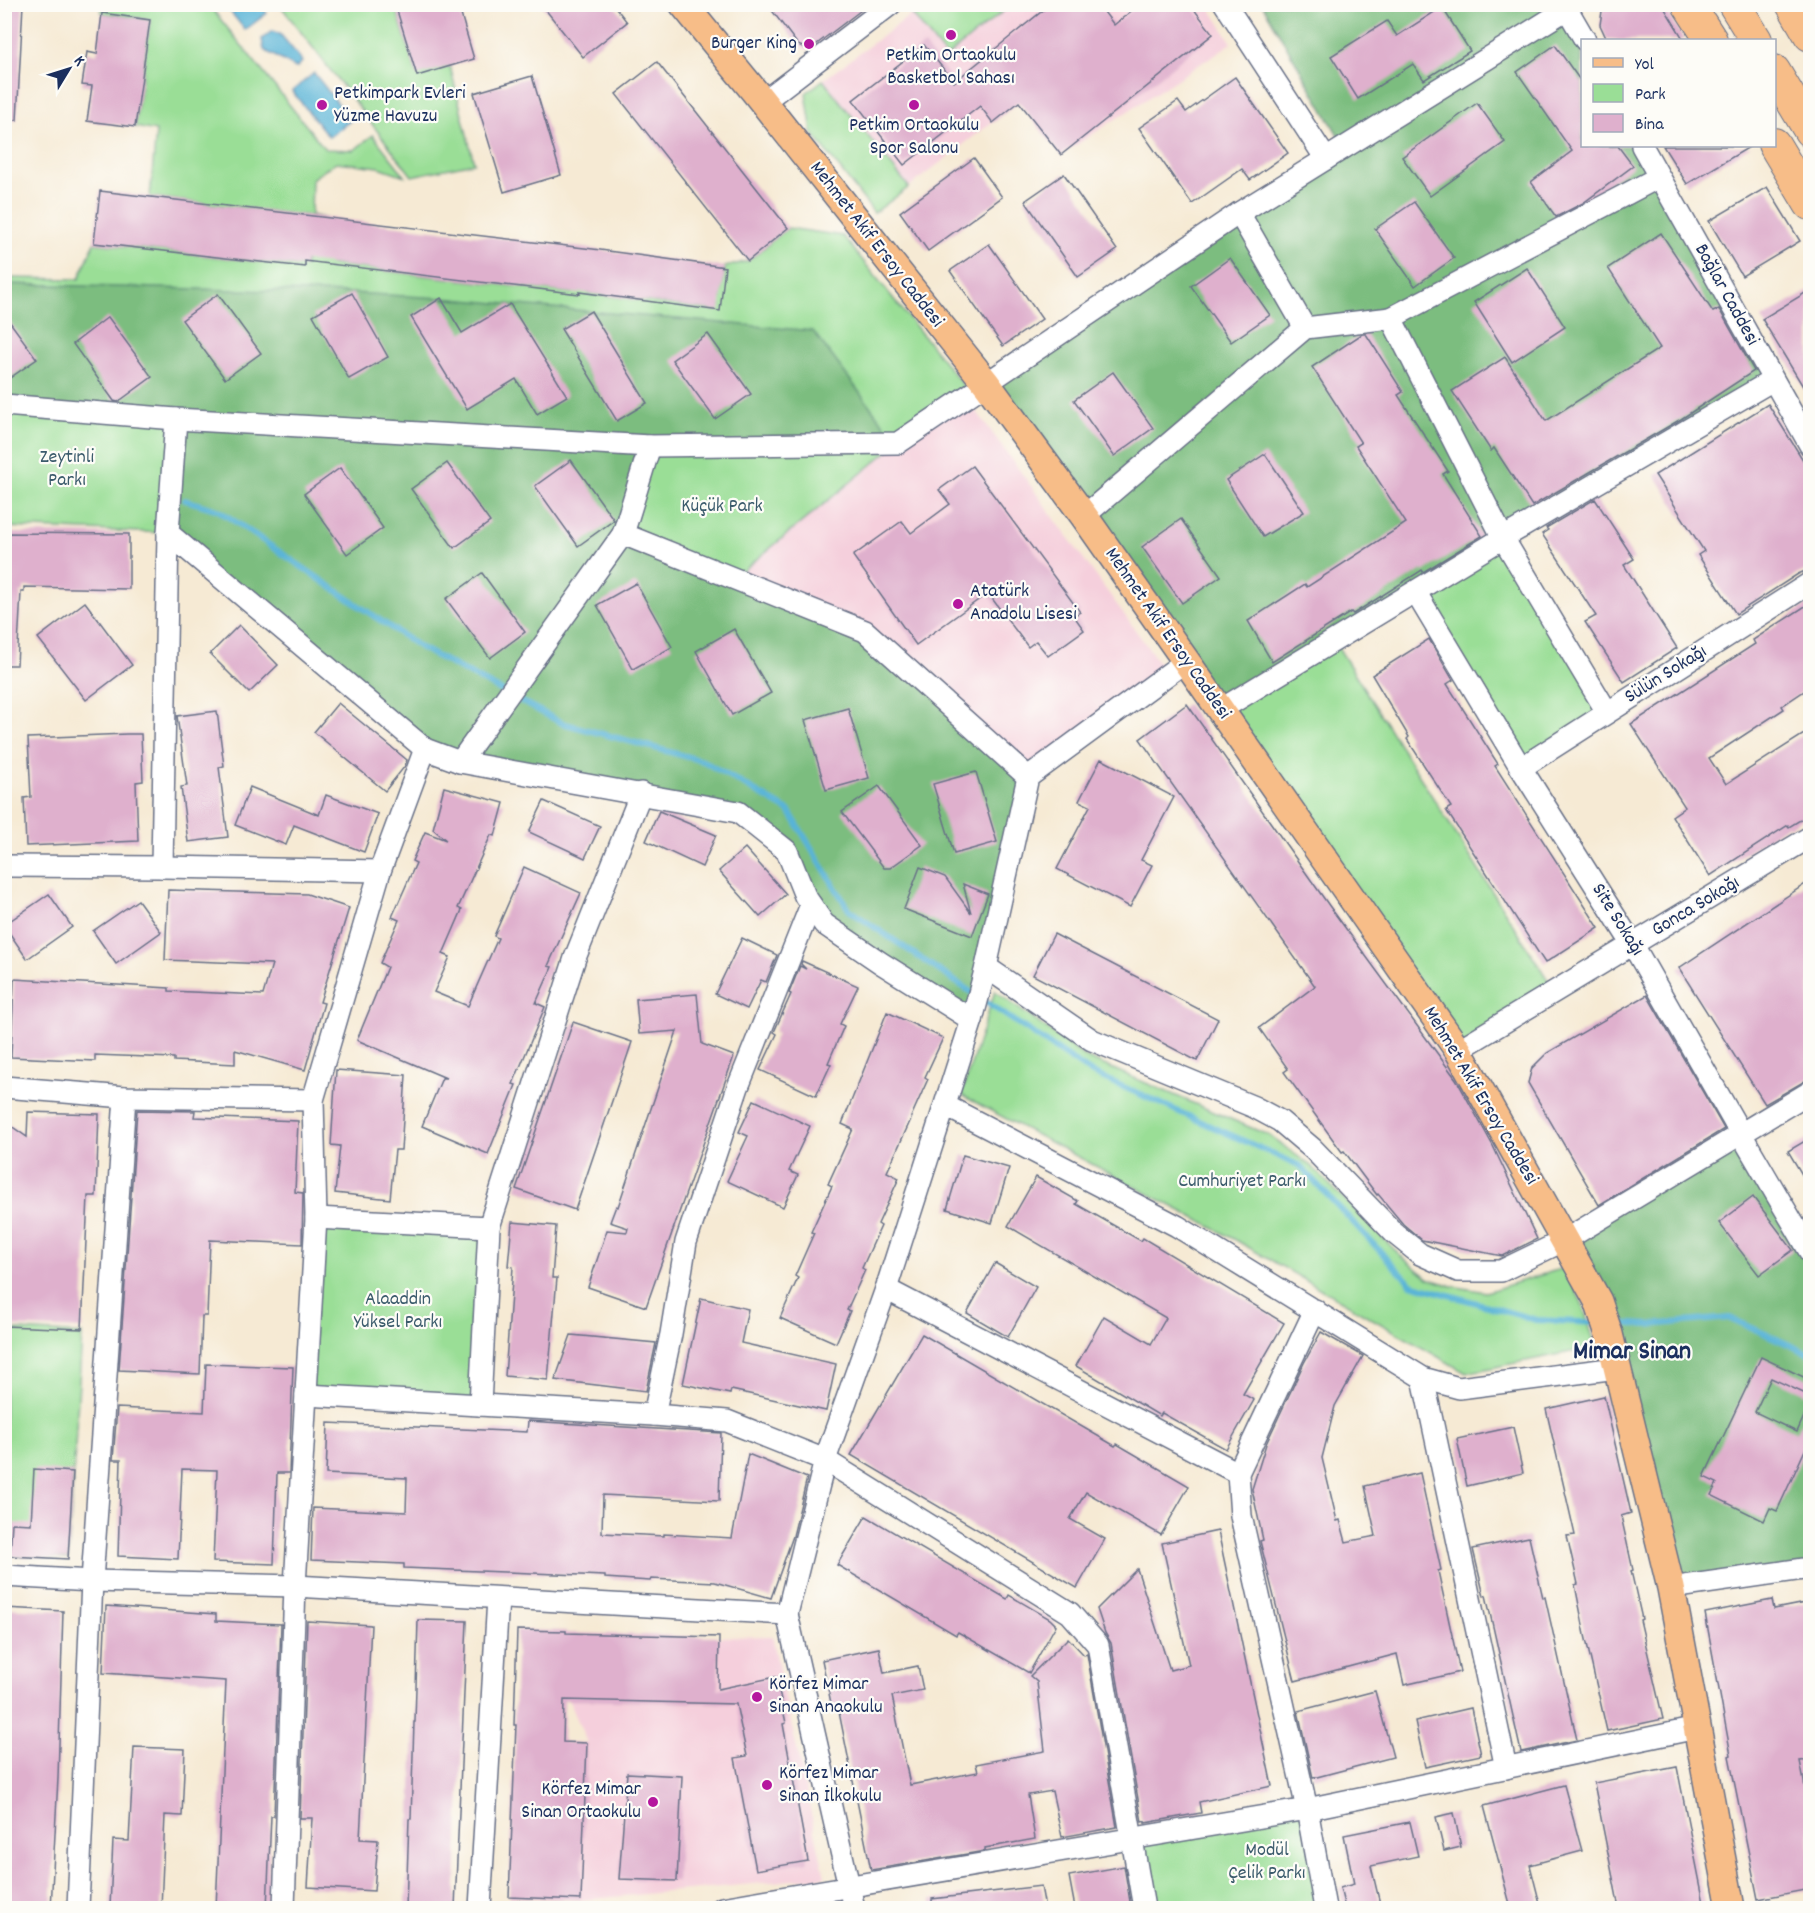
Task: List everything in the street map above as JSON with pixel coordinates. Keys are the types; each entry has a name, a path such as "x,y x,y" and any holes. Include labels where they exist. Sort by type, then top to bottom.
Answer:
{"highway":[{"path":"1688,4 1710,39"},
{"path":"1734,4 1755,39"},
{"path":"1792,4 1810,35"},
{"path":"1776,74 1810,130"},
{"path":"1776,147 1810,204"}],"main road":[{"name":"Mehmet Akif Ersoy Caddesi","path":"682,4 763,102 987,384 1084,516 1458,1050 1599,1301 1610,1334 1671,1588 1731,1908"}],"street":[{"path":"763,102 891,4"},
{"path":"1225,4 1326,159"},
{"path":"4,405 176,419 650,446 898,443 1239,213 1567,7 1584,39"},
{"name":"Bağlar Caddesi","path":"1643,147 1810,445"},
{"path":"1084,516 1305,328 1391,318 1659,177"},
{"path":"1239,213 1305,328"},
{"path":"1391,318 1503,538 1607,712"},
{"path":"1220,710 1416,593 1503,538 1773,380"},
{"path":"162,867 168,533 176,419"},
{"path":"460,762 623,534 650,446"},
{"path":"168,533 425,749 460,762 738,812 787,851 806,896 824,924 972,1020"},
{"path":"623,534 865,631 1028,777"},
{"name":"Sülün Sokağı","path":"1521,768 1810,583"},
{"name":"Site Sokağı","path":"1416,593 1521,768 1633,945 1810,1252"},
{"path":"854,1908 787,1614 825,1460 886,1289 972,1020 1028,777 1186,661"},
{"path":"284,1908 295,1586 316,1218 313,1100 380,871 425,749"},
{"path":"480,1405 489,1227 575,958 642,793"},
{"name":"Gonca Sokağı","path":"1458,1050 1810,837"},
{"path":"4,866 380,871"},
{"path":"654,1415 686,1242 738,1087 812,905"},
{"path":"986,967 1092,1040 1254,1107 1280,1121 1313,1149 1394,1233 1420,1254 1458,1271 1501,1271 1565,1240 1810,1092"},
{"path":"4,1087 125,1097 313,1100"},
{"path":"78,1908 93,1581 125,1097"},
{"path":"945,1107 1177,1226 1423,1378 1460,1388 1617,1368"},
{"path":"316,1218 489,1227"},
{"path":"886,1289 1238,1473"},
{"path":"1315,1310 1238,1473 1240,1516 1307,1809 1325,1908"},
{"path":"1423,1378 1506,1768"},
{"path":"306,1395 727,1421 825,1460 1070,1613 1098,1645 1144,1908"},
{"path":"1671,1588 1810,1568"},
{"path":"4,1576 93,1581 295,1586 787,1614"},
{"path":"480,1908 498,1598"},
{"path":"722,1908 1307,1809 1697,1728"}],"shaded area":[{"path":"924,5 1208,5 1232,43 1061,155 1018,102 909,187 823,80"},
{"name":"Atatürk Anadolu Lisesi","path":"967,398 1168,675 1028,777 734,578 898,443"},
{"path":"772,1636 825,1877 581,1900 587,1743 569,1700 718,1704 719,1637"}],"green space":[{"name":"Petkim Ortaokulu Basketbol Sahası","path":"924,4 1003,5 1006,9 946,57 912,14"},
{"path":"1262,4 1567,5 1582,39 1581,147 1643,147 1773,380 1220,710 987,384 1345,147"},
{"name":"Küçük Park","path":"101,5 209,5 325,149 354,150 373,135 405,176 379,167 336,162 312,179 311,215 334,220 329,264 572,293 577,249 588,293 719,311 725,267 748,261 788,228 843,236 971,395 898,443 734,578 77,286 5,284 4,278 79,279 94,243 305,267 310,216 150,197 156,131 135,127 150,20 102,13"},
{"path":"280,5 395,5 417,75 450,66 474,163 412,176"},
{"path":"823,80 909,187 874,213 812,133 806,93"},
{"path":"5,284 352,293 441,298 813,331 898,443 650,446 623,534 865,631 1028,777 972,1020 824,924 787,851 738,812 425,749 168,533 176,419 5,405"},
{"name":"Zeytinli Parkı","path":"5,405 176,419 168,533 5,527"},
{"path":"1503,538 1607,712 1521,768 1416,593"},
{"path":"1334,641 1555,991 1458,1050 1220,710"},
{"name":"Cumhuriyet Parkı","path":"995,991 1085,1057 1268,1135 1310,1165 1404,1259 1428,1278 1452,1286 1486,1292 1564,1268 1582,1303 1596,1347 1466,1373 1234,1239 961,1095"},
{"path":"1741,1134 1810,1252 1810,1568 1671,1588 1609,1334 1565,1240"},
{"name":"Alaaddin Yüksel Parkı","path":"316,1218 489,1227 480,1405 306,1395"},
{"path":"4,1329 82,1334 68,1559 5,1555"},
{"name":"Modül Çelik Parkı","path":"1307,1809 1325,1908 1144,1908 1131,1839"}],"water":[{"path":"225,5 261,5 267,13 245,30"},
{"name":"Petkimpark Evleri Yüzme Havuzu","path":"272,31 280,34 300,58 302,62 296,68 264,50 262,39"},
{"name":"Petkimpark Evleri Yüzme Havuzu","path":"314,73 351,120 329,137 292,91"}],"building":[{"path":"4,4 23,4 17,120 4,120"},
{"path":"395,4 458,4 474,59 417,76"},
{"path":"541,4 613,4 627,22 583,57"},
{"path":"767,4 869,4 809,50 798,45"},
{"path":"1051,4 1098,4 1114,25 1140,4 1190,4 1213,34 1061,155 1019,102 993,123 980,106 904,165 853,100 924,45 954,82"},
{"path":"1603,4 1662,4 1683,39 1607,39 1600,25"},
{"path":"1442,7 1470,51 1424,80 1413,64 1358,99 1331,56 1387,21 1397,36"},
{"path":"102,13 150,20 135,127 87,121 92,86 82,85 87,52 97,54"},
{"path":"1555,45 1581,82 1581,147 1619,147 1633,166 1583,203 1556,217 1531,182 1572,151 1517,72"},
{"path":"657,62 788,228 748,261 616,94"},
{"path":"532,76 561,175 504,192 474,93"},
{"path":"1235,77 1288,153 1250,180 1242,169 1192,204 1139,128 1178,101 1186,112"},
{"path":"1477,103 1505,142 1430,196 1402,157"},
{"path":"1664,147 1749,147 1687,184"},
{"path":"974,158 1002,197 928,251 900,212"},
{"path":"1064,174 1117,250 1078,277 1025,201"},
{"path":"1767,187 1800,241 1742,276 1709,221"},
{"path":"100,191 593,249 725,267 720,311 579,292 580,294 305,261 305,267 94,243"},
{"path":"1414,202 1454,258 1415,286 1375,229"},
{"path":"1661,233 1713,312 1719,309 1754,371 1681,419 1532,506 1494,448 1491,451 1452,391 1505,357 1546,421 1660,348 1608,268"},
{"path":"989,244 1042,319 1003,346 950,271"},
{"path":"1230,258 1270,315 1231,342 1191,286"},
{"path":"1527,268 1565,327 1512,362 1474,302"},
{"path":"1810,290 1810,398 1762,319"},
{"path":"352,293 388,357 349,379 313,315"},
{"path":"218,294 261,353 225,379 182,320"},
{"path":"441,298 462,333 510,304 567,396 537,414 516,379 467,409 411,317"},
{"path":"591,311 647,403 617,421 561,329"},
{"path":"4,314 37,359 4,382"},
{"path":"108,317 152,377 118,402 114,401 73,344"},
{"path":"708,334 751,394 715,419 672,360"},
{"path":"1362,334 1366,334 1403,392 1398,395 1448,471 1443,474 1482,536 1423,572 1422,570 1353,614 1351,612 1272,662 1248,621 1305,584 1307,587 1406,523 1356,446 1361,443 1312,367"},
{"path":"1113,372 1153,428 1114,456 1074,400"},
{"path":"1768,404 1810,471 1810,569 1798,574 1736,614 1698,555 1704,551 1655,475"},
{"path":"1265,454 1304,512 1263,537 1226,480"},
{"path":"571,460 614,520 578,546 535,486"},
{"path":"447,463 490,522 454,548 411,489"},
{"path":"972,466 1080,612 1074,616 1084,630 1048,656 1036,641 1028,647 988,593 916,645 853,556 902,521 911,533 950,504 939,490"},
{"path":"340,468 383,528 347,554 304,494"},
{"path":"1595,499 1634,559 1624,565 1677,648 1624,682 1585,622 1596,616 1542,534 1548,530 1546,528"},
{"path":"1181,519 1221,576 1182,603 1142,547"},
{"path":"4,533 129,534 129,589 24,587 24,592 21,592 17,665 4,665"},
{"path":"482,573 525,632 490,658 446,599"},
{"path":"636,583 672,647 633,669 597,605"},
{"path":"85,602 132,665 86,700 38,638"},
{"path":"1810,603 1810,687 1782,706 1784,709 1709,758 1726,784 1804,734 1810,744 1810,814 1789,827 1788,825 1710,876 1672,816 1685,807 1631,724 1755,644 1753,640"},
{"path":"239,625 278,665 249,693 210,654"},
{"path":"734,629 771,693 732,715 696,651"},
{"path":"1429,639 1453,680 1447,684 1498,764 1495,766 1599,928 1545,963 1446,810 1451,807 1407,739 1409,737 1372,675"},
{"path":"338,703 407,760 405,766 385,791 314,732"},
{"path":"1187,704 1330,907 1456,1079 1493,1146 1537,1239 1502,1256 1422,1240 1403,1224 1377,1195 1344,1151 1342,1152 1284,1072 1288,1069 1259,1028 1315,986 1140,739"},
{"path":"848,708 869,778 826,790 805,720"},
{"path":"217,711 224,766 219,767 228,837 188,842 181,787 187,786 177,716"},
{"path":"141,734 143,781 136,782 138,841 26,846 24,798 31,797 28,738"},
{"path":"1101,759 1174,797 1141,860 1152,865 1130,907 1057,869 1090,806 1079,801"},
{"path":"976,772 997,842 954,854 933,784"},
{"path":"879,786 922,845 890,868 884,868 842,812"},
{"path":"250,787 319,815 326,795 378,814 364,852 294,825 286,845 235,825"},
{"path":"444,787 504,803 495,836 491,835 458,908 462,910 443,954 450,957 434,992 468,1006 498,938 494,936 524,867 581,893 548,966 552,967 536,1003 545,1007 513,1084 516,1085 488,1154 422,1126 442,1078 446,1078 357,1040 387,967 380,963 399,920 392,917 416,863 412,861 425,832 446,840 433,829"},
{"path":"544,801 600,826 585,858 529,832"},
{"path":"659,811 716,835 702,867 646,841"},
{"path":"745,848 786,894 760,917 719,871"},
{"path":"920,867 945,877 971,913 963,884 988,894 972,936 904,909"},
{"path":"1810,881 1810,1078 1765,1104 1679,968"},
{"path":"168,890 307,894 349,908 320,1002 324,1003 305,1070 235,1050 235,1064 174,1061 174,1058 95,1055 95,1061 11,1057 14,979 169,988 169,991 263,995 272,964 165,960"},
{"path":"49,894 72,927 27,959 4,925"},
{"path":"138,900 161,932 116,964 93,931"},
{"path":"1054,934 1218,1019 1197,1061 1033,975"},
{"path":"742,938 777,955 766,982 761,980 747,1009 715,994"},
{"path":"802,961 858,986 840,1024 844,1026 828,1063 831,1064 816,1096 760,1070 777,1034 774,1032 791,994 789,993 800,966 806,969 801,964"},
{"path":"697,994 702,1044 734,1056 646,1307 588,1287 607,1230 627,1232 628,1228 610,1222 616,1206 618,1207 677,1031 639,1034 636,999"},
{"path":"1647,995 1724,1129 1599,1205 1528,1083 1532,1068 1547,1053"},
{"path":"887,1012 943,1038 925,1077 928,1079 887,1172 899,1178 878,1224 881,1226 862,1268 865,1270 847,1310 850,1311 836,1343 780,1318 798,1278 795,1276 814,1233 811,1232 832,1186 828,1184 853,1129 842,1124"},
{"path":"573,1022 632,1042 575,1210 516,1189"},
{"path":"336,1070 406,1075 401,1150 395,1150 390,1199 335,1193 340,1146 331,1145"},
{"path":"754,1100 810,1126 789,1171 798,1175 783,1207 727,1181 748,1136 739,1132"},
{"path":"137,1110 195,1111 194,1117 298,1121 295,1192 303,1193 302,1244 210,1240 207,1316 202,1316 200,1374 119,1370"},
{"path":"28,1112 99,1114 96,1196 88,1196 82,1329 4,1326 4,1121 27,1137"},
{"path":"1810,1138 1810,1188 1788,1151"},
{"path":"963,1155 1009,1168 992,1223 947,1209"},
{"path":"1036,1177 1078,1201 1076,1204 1141,1241 1143,1238 1284,1323 1243,1394 1254,1400 1226,1449 1162,1413 1160,1416 1076,1366 1104,1316 1151,1344 1166,1318 1008,1226"},
{"path":"1753,1197 1793,1250 1759,1275 1719,1223"},
{"path":"512,1222 556,1226 552,1278 557,1278 548,1380 505,1376 513,1267 508,1266"},
{"path":"995,1263 1036,1287 1008,1337 967,1313"},
{"path":"701,1298 748,1309 741,1343 836,1364 826,1411 731,1390 730,1394 683,1384"},
{"path":"1321,1332 1363,1356 1335,1406 1322,1458 1337,1521 1340,1520 1346,1542 1376,1536 1365,1486 1420,1473 1460,1672 1404,1685 1397,1654 1295,1681 1260,1541 1263,1540 1252,1489 1266,1444"},
{"path":"922,1334 1115,1446 1117,1444 1189,1486 1161,1535 1086,1492 1070,1519 1105,1539 1077,1588 851,1455"},
{"path":"571,1335 656,1343 646,1391 555,1380"},
{"path":"1761,1357 1810,1380 1810,1396 1771,1378 1755,1412 1797,1432 1810,1403 1810,1439 1777,1511 1770,1508 1764,1521 1711,1495 1717,1483 1704,1477"},
{"path":"206,1364 293,1367 289,1473 277,1473 274,1564 213,1562 217,1470 182,1469 178,1559 118,1556 121,1460 113,1460 117,1408 204,1412"},
{"path":"1604,1396 1631,1513 1621,1516 1642,1619 1640,1620 1663,1719 1607,1731 1585,1635 1575,1585 1578,1584 1567,1536 1575,1535 1546,1409"},
{"path":"528,1421 721,1433 719,1501 603,1495 602,1533 732,1538 748,1454 807,1478 793,1536 771,1598 715,1582 651,1579 650,1581 605,1578 605,1576 404,1568 404,1564 311,1560 313,1508 406,1512 407,1478 326,1474 328,1423 527,1432"},
{"path":"1513,1427 1523,1473 1467,1486 1457,1439"},
{"path":"34,1469 73,1472 68,1559 10,1556 12,1523 31,1524"},
{"path":"866,1516 1007,1599 1009,1595 1050,1619 1056,1625 1029,1673 958,1632 956,1635 837,1565"},
{"path":"1218,1531 1272,1786 1199,1802 1201,1813 1145,1823 1145,1821 1142,1822 1111,1643 1097,1609 1137,1569 1170,1670 1189,1665 1162,1543"},
{"path":"1529,1537 1577,1740 1521,1752 1486,1595 1484,1596 1473,1549"},
{"path":"1772,1600 1774,1609 1810,1602 1810,1760 1800,1761 1810,1813 1810,1889 1758,1899 1729,1756 1731,1755 1705,1613"},
{"path":"106,1606 216,1614 216,1621 281,1624 274,1816 271,1816 267,1908 216,1908 226,1681 103,1673"},
{"path":"4,1608 63,1611 51,1908 4,1908"},
{"path":"418,1620 467,1621 455,1908 406,1908"},
{"path":"307,1621 371,1625 360,1839 378,1840 374,1891 308,1887 312,1818 300,1818"},
{"path":"517,1630 719,1637 718,1689 776,1677 786,1723 783,1724 808,1861 756,1870 735,1758 747,1756 736,1704 564,1700 563,1742 587,1743 581,1900 509,1897 516,1725 514,1725"},
{"path":"1068,1638 1084,1655 1087,1654 1117,1827 1062,1837 1052,1791 1028,1795 1035,1839 985,1848 985,1851 871,1870 838,1707 832,1708 822,1660 879,1648 884,1673 918,1666 923,1690 892,1696 910,1785 978,1772 976,1764 1045,1751 1037,1682 1030,1676"},
{"path":"1375,1691 1393,1757 1313,1778 1298,1711"},
{"path":"1471,1708 1481,1755 1425,1767 1415,1721"},
{"path":"134,1747 185,1749 182,1816 165,1815 161,1908 110,1907 113,1840 129,1841"},
{"path":"1677,1767 1705,1908 1619,1908 1594,1783"},
{"name":"Körfez Mimar Sinan Ortaokulu","path":"627,1773 682,1776 677,1881 619,1879"},
{"path":"1564,1785 1582,1851 1530,1865 1541,1908 1511,1908 1484,1806"},
{"path":"1454,1813 1461,1847 1444,1851 1436,1817"},
{"path":"1410,1822 1418,1856 1371,1866 1381,1908 1345,1908 1340,1888 1354,1884 1344,1835"},
{"path":"1124,1866 1131,1908 1075,1908 1069,1876"},
{"path":"1041,1886 1045,1908 932,1908 932,1899"}],"waterway":[{"path":"185,500 218,510 421,648 562,723 703,761 789,811 849,910 1090,1072 1300,1166 1411,1284 1536,1320 1599,1323"},
{"path":"1612,1323 1649,1325 1730,1318 1810,1354"}],"place":[{"name":"Petkim Ortaokulu Basketbol Sahası","path":"951,35"},
{"name":"Burger King","path":"809,44"},
{"name":"Petkimpark Evleri Yüzme Havuzu","path":"322,105"},
{"name":"Petkim Ortaokulu Spor Salonu","path":"914,105"},
{"name":"Atatürk Anadolu Lisesi","path":"958,604"},
{"name":"Körfez Mimar Sinan Anaokulu","path":"757,1697"},
{"name":"Körfez Mimar Sinan İlkokulu","path":"767,1785"},
{"name":"Körfez Mimar Sinan Ortaokulu","path":"653,1802"}],"district":[{"name":"Mimar Sinan","path":"1632,1352"}]}
